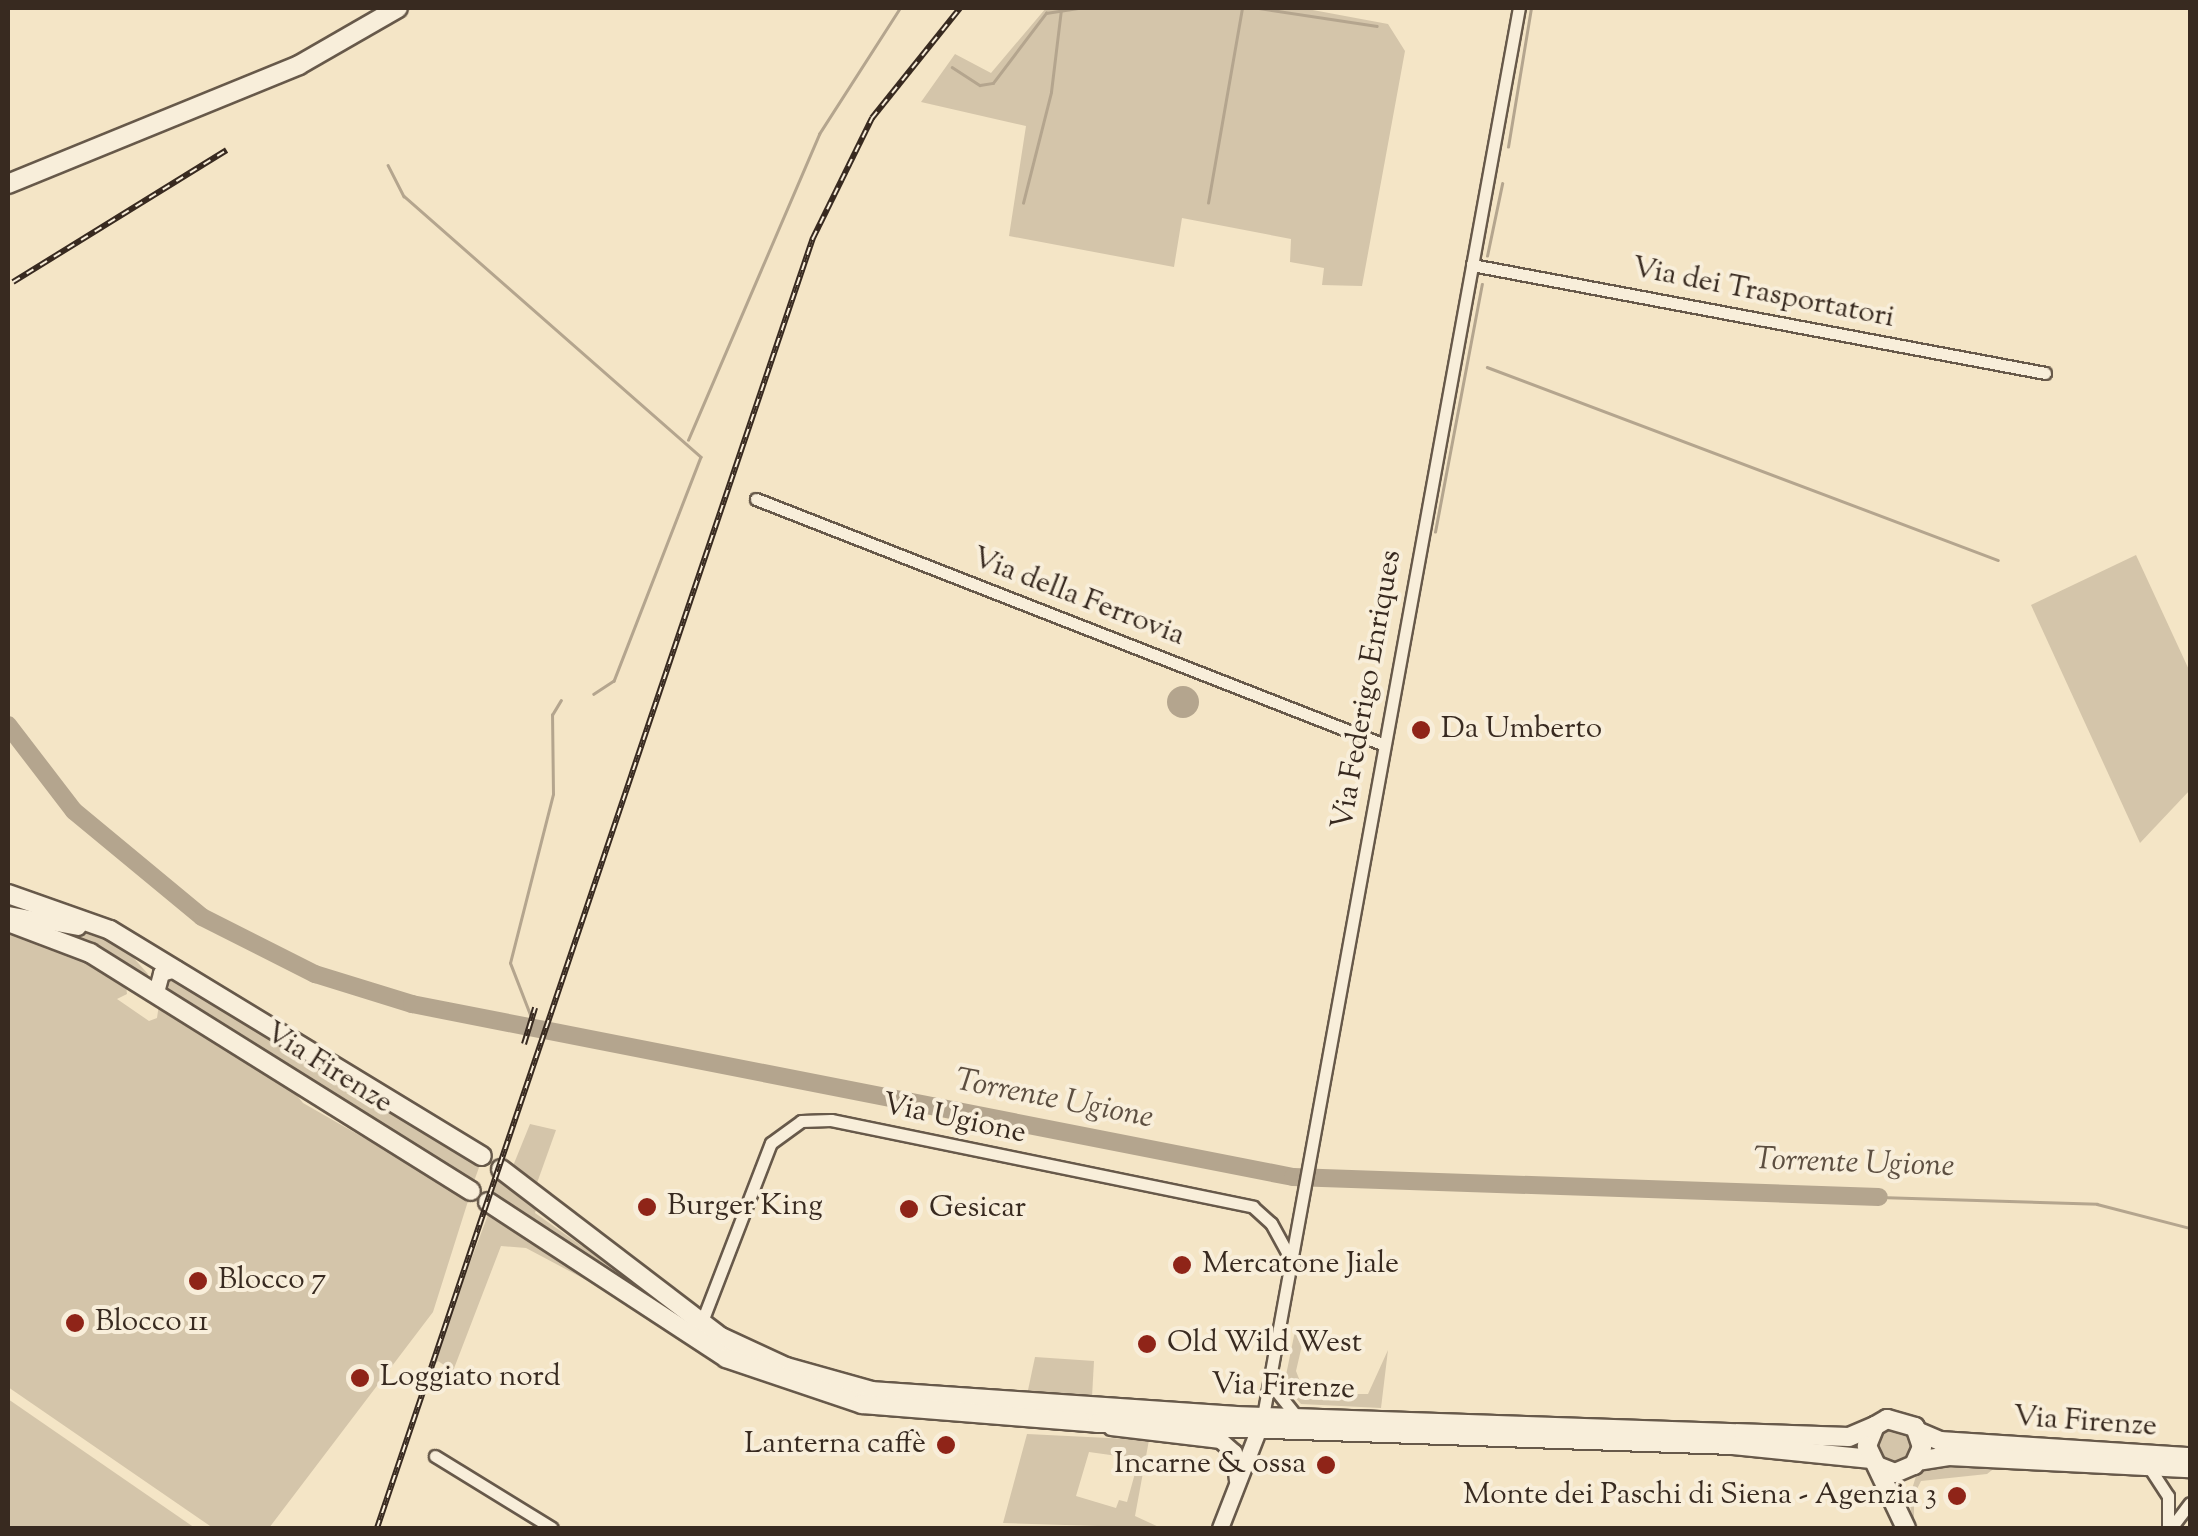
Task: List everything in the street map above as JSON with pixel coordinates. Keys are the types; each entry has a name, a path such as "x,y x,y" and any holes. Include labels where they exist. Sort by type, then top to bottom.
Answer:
{"main road":[{"path":"8,184 299,65 398,8"},
{"name":"Via Firenze","path":"8,894 76,914 130,942 482,1156"},
{"name":"Via Firenze","path":"8,922 71,943 156,992 471,1191"},
{"name":"Via Firenze","path":"501,1169 701,1324 786,1368 872,1391 1261,1422 1733,1445 1874,1462"},
{"name":"Via Firenze","path":"488,1202 726,1358 836,1398 920,1412 1097,1423 1261,1422 1296,1418 1849,1437 1875,1426"},
{"path":"1896,1418 1918,1432 1905,1522 1867,1442 1875,1426 1896,1418"},
{"name":"Via Firenze","path":"1918,1432 1940,1442 2190,1457"},
{"name":"Via Firenze","path":"1915,1463 1949,1456 2190,1468"},
{"path":"1874,1462 1895,1472 1915,1463"}],"street":[{"name":"Via Federigo Enriques","path":"1261,1422 1304,1217 1382,744 1519,8"},
{"name":"Via dei Trasportatori","path":"1472,265 2045,372"},
{"name":"Via della Ferrovia","path":"756,499 1382,744"},
{"name":"Via Firenze","path":"8,914 130,942"},
{"path":"156,992 161,973 176,968"},
{"name":"Via Ugione","path":"701,1324 772,1142 801,1121 832,1120 1254,1208 1271,1223 1294,1265"},
{"name":"Via Firenze","path":"656,1309 701,1324"},
{"path":"1270,1383 1296,1418"},
{"path":"1220,1528 1261,1422"},
{"name":"Via Firenze","path":"1097,1423 1131,1434 1220,1440 1234,1452 1238,1480"},
{"path":"434,1456 552,1528"},
{"path":"2149,1467 2168,1496 2169,1528"},
{"path":"2169,1528 2190,1504"}],"shaded area":[{"path":"1046,8 1302,8 1388,24 1405,51 1362,286 1322,285 1324,268 1290,262 1291,239 1182,218 1174,267 1009,236 1026,126 921,102 955,54 991,73"},
{"path":"2136,555 2190,672 2190,790 2140,843 2031,605"},
{"path":"1183,686 1195,690 1199,702 1195,714 1183,718 1171,714 1167,702 1171,690"},
{"path":"53,923 122,945 148,974 145,979 44,927"},
{"path":"8,926 53,938 126,986 127,994 117,999 149,1021 157,1018 159,1004 286,1082 303,1103 469,1198 433,1312 269,1528 213,1528 8,1387"},
{"path":"170,976 481,1162 473,1184 167,993 163,982"},
{"path":"530,1124 556,1130 537,1183 513,1166"},
{"path":"499,1172 539,1200 535,1213 660,1301 492,1195"},
{"path":"489,1212 622,1299 526,1248 501,1246 453,1371 438,1361 429,1372"},
{"path":"1296,1326 1306,1328 1296,1371 1305,1394 1368,1394 1388,1350 1381,1408 1301,1404 1284,1385"},
{"path":"1035,1357 1094,1361 1092,1397 1027,1395"},
{"path":"8,1399 195,1528 8,1528"},
{"path":"1894,1429 1906,1434 1911,1446 1906,1458 1894,1463 1882,1458 1877,1446 1882,1434"},
{"path":"1027,1434 1149,1440 1135,1516 1161,1528 1003,1523","holes":["1089,1452 1139,1459 1127,1502 1119,1500 1116,1508 1076,1496"]},
{"path":"1983,1464 1996,1467 1987,1474 1921,1481 1914,1495 1914,1528 1909,1499 1916,1476 1930,1468"}],"waterway":[{"path":"688,440 819,134 900,8"},
{"path":"952,67 980,85 993,83 1046,13 1078,8"},
{"path":"1208,203 1242,8"},
{"path":"1259,8 1377,26"},
{"path":"1508,147 1531,8"},
{"path":"1023,203 1051,92 1061,9"},
{"path":"388,165 404,196 701,457 614,681 594,694"},
{"path":"1487,256 1502,184"},
{"path":"1435,532 1482,284"},
{"path":"1487,367 1998,560"},
{"path":"534,1025 510,963 553,794 552,715 561,700"},
{"name":"Torrente Ugione","path":"8,725 74,811 202,917 315,974 412,1004 1293,1177 1879,1197"},
{"name":"Torrente Ugione","path":"1879,1197 2097,1204 2190,1228"}],"railway":[{"path":"377,1528 813,238 872,118 960,8"},
{"path":"13,282 227,150"},
{"path":"524,1044 535,1008"}],"place":[{"name":"Da Umberto","path":"1421,730"},
{"name":"Burger King","path":"647,1207"},
{"name":"Gesicar","path":"909,1209"},
{"name":"Mercatone Jiale","path":"1182,1265"},
{"name":"Blocco 7","path":"198,1281"},
{"name":"Blocco 11","path":"75,1323"},
{"name":"Old Wild West","path":"1147,1344"},
{"name":"Loggiato nord","path":"360,1378"},
{"name":"Lanterna caffè","path":"946,1445"},
{"name":"Incarne & ossa","path":"1326,1465"},
{"name":"Monte dei Paschi di Siena - Agenzia 3","path":"1957,1496"}]}
